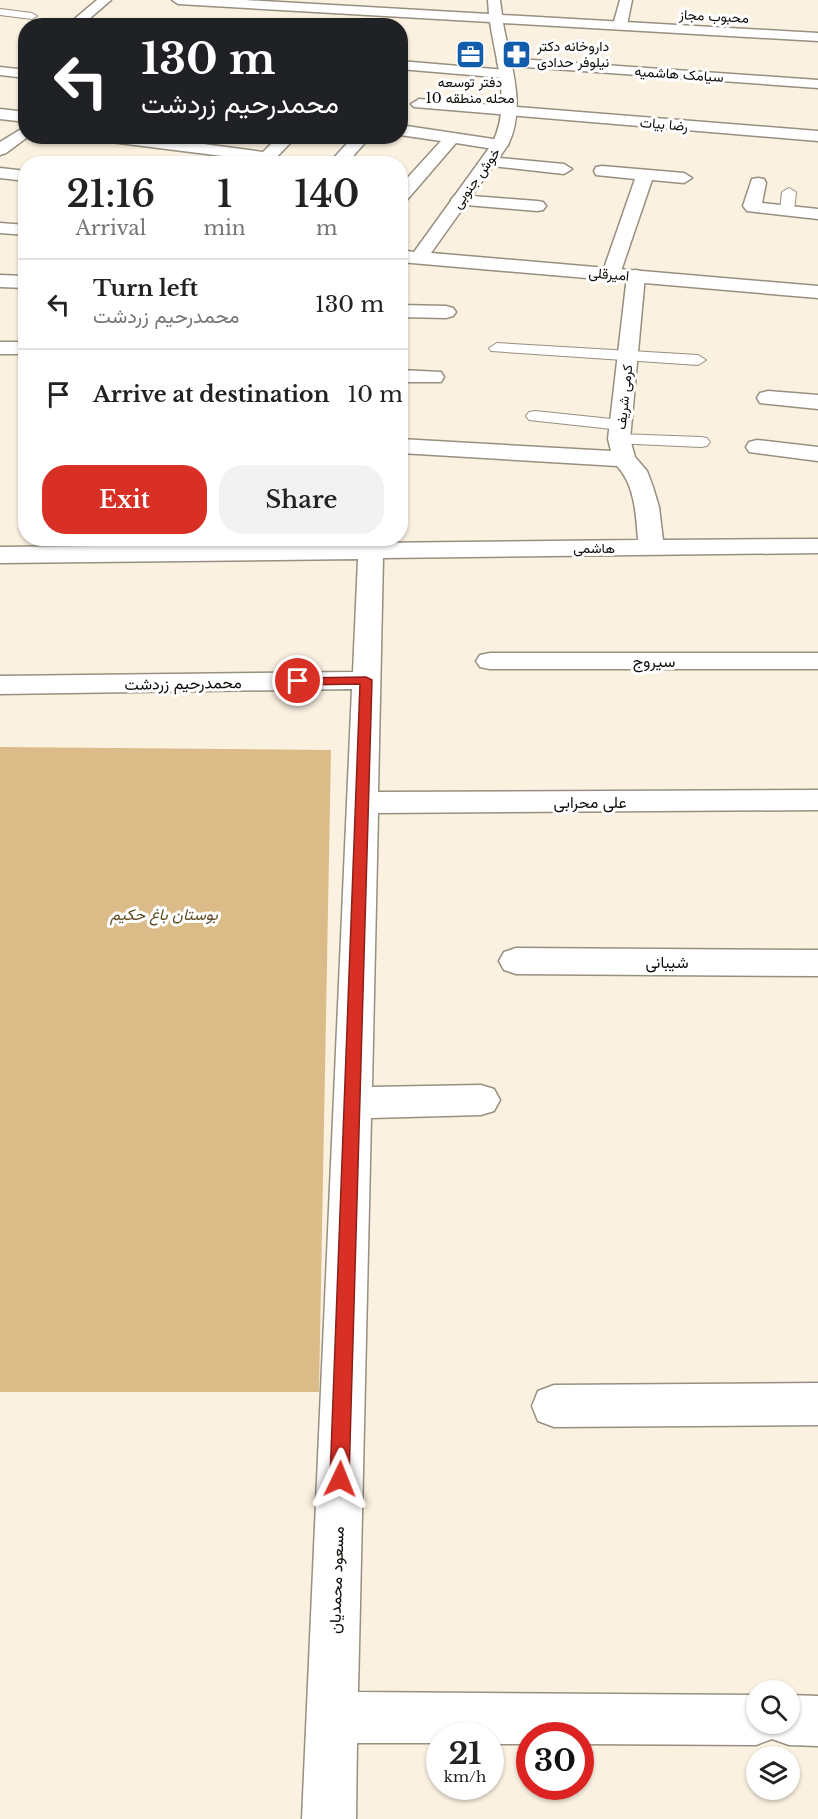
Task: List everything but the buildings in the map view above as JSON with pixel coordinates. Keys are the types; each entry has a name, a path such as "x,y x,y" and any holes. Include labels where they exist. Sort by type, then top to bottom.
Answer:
{"street":[{"path":"82,18 105,0"},
{"name":"محبوب مجاز","path":"178,0 818,37"},
{"name":"خوش جنوبی","path":"410,257 460,200 500,145 508,127 510,112 494,0"},
{"path":"620,26 626,0"},
{"name":"سیامک هاشمیه","path":"408,65 818,84"},
{"path":"0,71 18,73"},
{"name":"رضا بیات","path":"419,104 818,136"},
{"path":"0,114 18,116"},
{"path":"408,131 500,145"},
{"path":"0,150 18,138"},
{"path":"408,188 452,138"},
{"path":"157,144 237,156"},
{"path":"268,156 281,144"},
{"path":"344,156 355,144"},
{"path":"488,162 564,170"},
{"path":"602,171 684,178"},
{"path":"0,173 18,175"},
{"path":"611,274 645,175"},
{"path":"758,183 753,207 818,214"},
{"path":"460,200 537,206"},
{"path":"0,228 18,229"},
{"name":"امیرقلی","path":"410,257 818,292"},
{"name":"کرمی شریف","path":"621,441 636,276"},
{"path":"0,281 18,282"},
{"path":"408,311 446,312"},
{"path":"0,348 18,348"},
{"path":"408,376 433,377"},
{"path":"768,398 818,402"},
{"path":"408,446 621,441 641,487 651,548"},
{"path":"757,447 818,454"},
{"name":"هاشمی","path":"0,555 818,546"},
{"name":"مسعود محمدیان","path":"329,1819 371,550"},
{"name":"سیروج","path":"490,661 818,661"},
{"name":"محمدرحیم زردشت","path":"0,685 366,680"},
{"name":"علی محرابی","path":"362,803 818,800"},
{"name":"شیبانی","path":"516,961 818,963"},
{"path":"352,1103 481,1100"},
{"path":"554,1406 818,1404"},
{"path":"332,1717 746,1720"},
{"path":"800,1720 818,1720"}],"lane":[{"path":"0,12 32,16"},
{"path":"787,211 789,192"},
{"path":"497,348 698,360"},
{"path":"535,416 621,441 701,442"}],"green space":[{"name":"بوستان باغ حکیم","path":"0,747 331,750 319,1392 0,1392"}],"place":[{"name":"داروخانه دکتر نیلوفر حدادی","path":"516,54"},
{"name":"دفتر توسعه محله منطقه 10","path":"470,55"}],"route":[{"path":"298,681 366,680 340,1479"}]}
